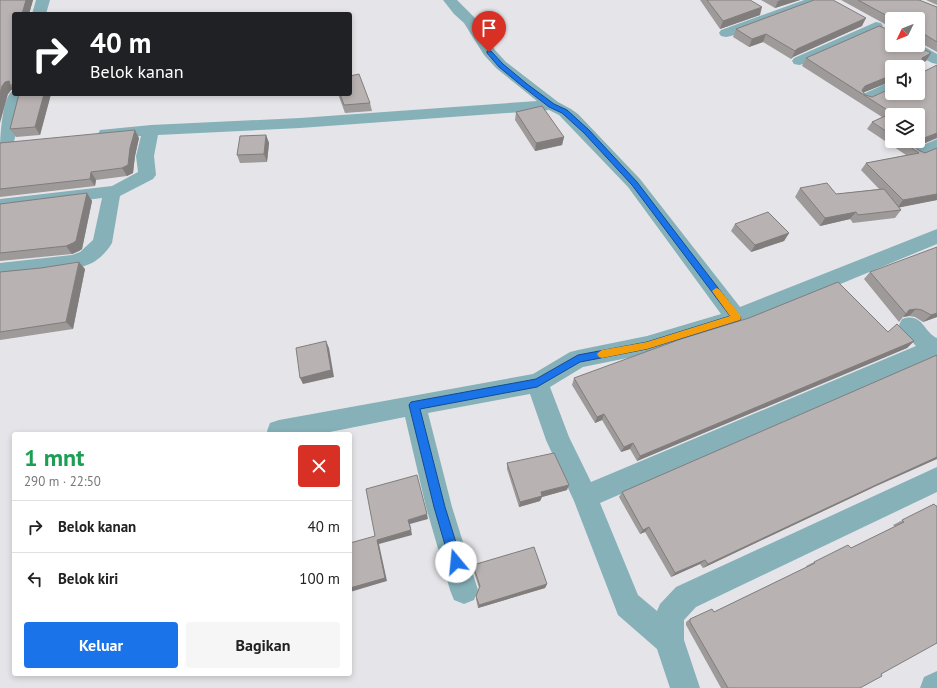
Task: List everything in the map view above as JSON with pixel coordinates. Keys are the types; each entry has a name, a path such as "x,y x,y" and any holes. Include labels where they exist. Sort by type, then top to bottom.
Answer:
{"street":[{"path":"40,12 43,0"},
{"path":"450,0 470,21 489,52 501,65 552,106 565,112 572,118 634,183 736,318"},
{"path":"726,32 817,0"},
{"path":"760,8 773,15"},
{"path":"800,61 881,29 862,19"},
{"path":"923,52 937,60"},
{"path":"867,98 885,89"},
{"path":"7,145 17,96"},
{"path":"94,136 151,130 300,123 552,106"},
{"path":"0,205 109,191 112,193 147,175 145,156 151,130"},
{"path":"920,153 937,144"},
{"path":"0,271 73,262 87,257 102,243 112,193"},
{"path":"280,431 537,383 578,359 647,345 736,318 937,236"},
{"path":"585,497 934,348 910,325"},
{"path":"537,383 558,440 585,497 628,605 669,640"},
{"path":"414,405 440,507 464,590"},
{"path":"685,688 669,640 670,614 686,597 937,479"}],"building":[{"path":"0,0 26,0 23,12 12,12 12,85 10,85 9,81 5,82 0,93"},
{"path":"707,0 750,0 762,7 723,21"},
{"path":"814,0 833,0 866,18 795,51 766,34 752,39 736,29"},
{"path":"858,0 919,0 937,7 937,42 925,35 925,12 885,12 885,15"},
{"path":"879,26 885,28 885,52 925,52 925,50 931,53 922,58 922,60 885,60 885,78 865,86 862,90 865,95 872,97 885,91 885,100 925,100 925,71 937,65 937,133 925,138 925,108 885,109 806,58"},
{"path":"359,74 370,103 344,105 341,96 352,96 352,76"},
{"path":"18,96 43,96 35,127 10,129"},
{"path":"542,106 564,137 536,143 516,112"},
{"path":"885,116 885,130 872,122"},
{"path":"135,130 130,148 128,165 122,168 91,172 90,179 0,189 0,143"},
{"path":"266,135 264,154 237,155 240,136"},
{"path":"912,148 917,148 925,153 937,148 937,194 903,200 866,163 919,153"},
{"path":"827,183 836,194 884,189 901,210 858,215 856,212 825,218 800,188"},
{"path":"87,193 76,241 66,246 0,253 0,204"},
{"path":"768,212 789,233 755,245 735,224"},
{"path":"937,247 937,313 931,315 922,310 916,309 909,310 906,314 870,272"},
{"path":"79,262 66,322 0,332 0,272"},
{"path":"838,282 888,332 897,324 914,341 640,456 633,443 624,447 604,414 597,417 574,378 681,339 749,318"},
{"path":"326,341 331,370 300,378 296,348"},
{"path":"937,355 937,457 708,564 705,560 675,573 649,527 643,530 622,492"},
{"path":"554,453 569,485 541,492 542,496 520,502 507,463"},
{"path":"417,475 427,514 408,520 411,530 377,540 385,578 352,587 352,542 375,536 366,489"},
{"path":"934,504 937,506 937,643 881,674 882,676 860,688 728,688 690,622 690,619 712,609 714,612 815,563 814,562 848,545 851,548 904,522 902,520"},
{"path":"534,547 547,584 479,605 476,596 480,586 473,565"}],"slow traffic":[{"path":"602,354 647,345 736,318 716,291"}],"route":[{"path":"456,562 440,507 414,405 537,383 578,359 647,345 736,318 634,183 586,131 565,112 552,106 524,85 501,65 489,52"}]}
